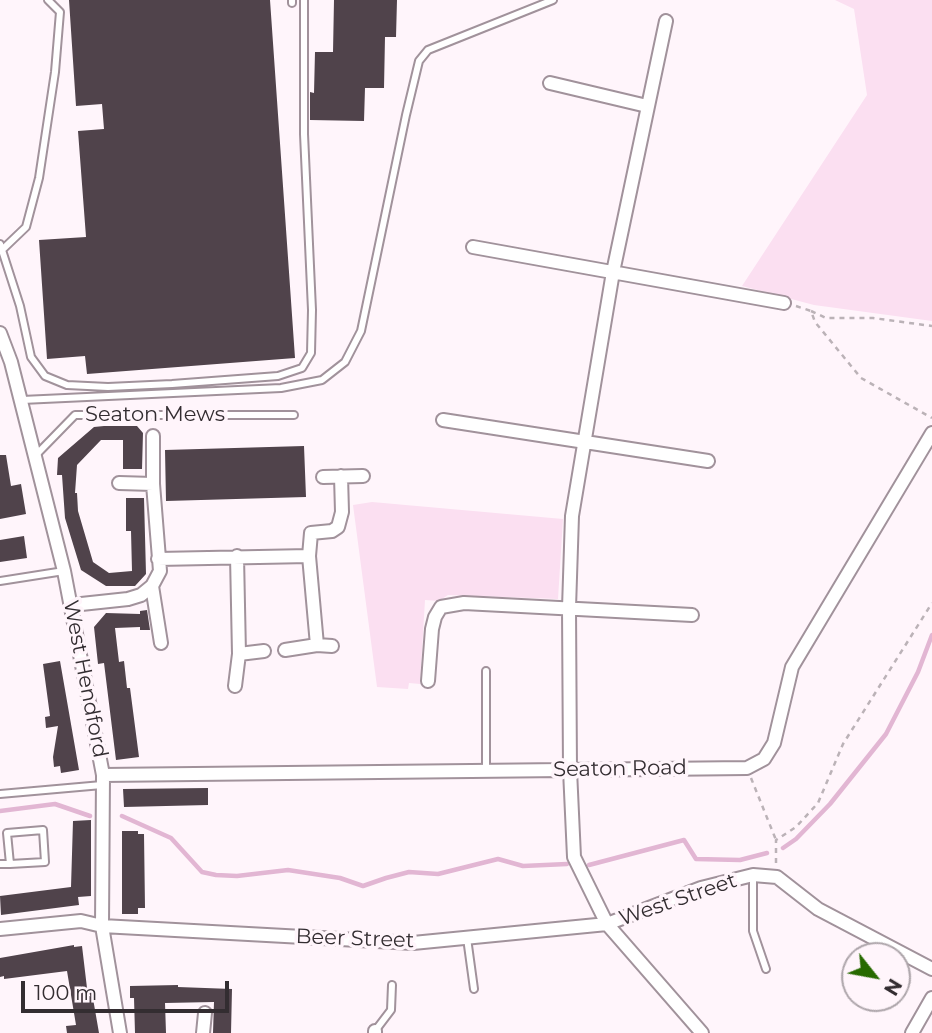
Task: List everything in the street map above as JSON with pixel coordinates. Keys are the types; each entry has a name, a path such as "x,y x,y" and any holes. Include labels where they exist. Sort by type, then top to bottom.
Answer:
{"street":[{"path":"666,21 613,272 572,516 569,608 570,770 574,857 607,924 702,1033"},
{"path":"550,83 647,106"},
{"path":"473,247 784,303"},
{"name":"West Hendford","path":"0,333 11,362 64,570 104,780 102,926 120,1033"},
{"path":"443,420 708,461"},
{"path":"747,768 764,759 774,743 792,667 932,433"},
{"path":"72,605 141,595 152,586 160,571 153,484 153,436"},
{"path":"323,477 363,476"},
{"path":"317,645 309,556 311,533 332,531 338,527 341,520 341,477"},
{"path":"119,483 153,484"},
{"path":"235,686 239,654 237,556"},
{"path":"158,559 309,556"},
{"path":"152,586 161,643"},
{"path":"428,681 432,629 441,607 464,603 692,615"},
{"path":"285,650 317,645 332,646"},
{"path":"239,654 264,651"},
{"name":"Seaton Road","path":"104,780 747,768"},
{"name":"West Street","path":"607,924 701,888 754,876 777,877"},
{"path":"777,877 818,909 932,969"},
{"name":"Beer Street","path":"0,929 81,921 102,926 413,943 607,924"},
{"path":"912,1033 932,998"},
{"path":"204,1033 205,1013"}],"lane":[{"path":"48,0 60,12 55,72 39,178 26,227 1,247 31,357 45,376 68,386 108,387 278,376 302,368 311,353 312,310 304,134 304,0"},
{"path":"20,400 281,388 322,380 345,362 361,331 419,61 428,50 553,0"},
{"name":"Seaton Mews","path":"34,457 75,415 294,415"},
{"path":"0,581 64,570"},
{"path":"486,671 486,771"},
{"path":"0,794 104,780"},
{"path":"0,864 10,864 45,862 43,830 7,833 10,864"},
{"path":"754,876 753,931 766,969"},
{"path":"467,938 474,989"},
{"path":"375,1032 391,1010 392,985"}],"path":[{"path":"784,303 811,310 826,318 873,318 932,326"},
{"path":"811,310 815,322 860,378 932,418"},
{"path":"776,840 796,827 818,803 843,744 932,603"},
{"path":"747,768 776,840 777,877"}],"shaded area":[{"path":"835,0 932,0 932,321 814,305 742,286 867,95 854,9"},
{"path":"372,502 563,519 558,599 448,595 439,601 425,600 420,684 409,683 408,689 377,687 353,505"}],"building":[{"path":"69,0 270,0 295,358 87,374 85,356 47,359 39,240 86,237 78,131 104,129 102,104 76,106"},
{"path":"334,0 397,0 396,37 385,37 384,88 365,88 364,121 310,120 315,52 333,52"},
{"path":"137,426 143,433 142,469 123,469 123,440 101,440 77,465 75,493 78,511 93,562 109,573 132,571 131,531 126,531 126,498 144,498 146,574 135,586 106,586 81,570 65,518 62,475 57,475 58,458 94,427"},
{"path":"304,446 306,497 166,501 165,450"},
{"path":"0,455 6,455 11,486 21,484 26,514 0,519"},
{"path":"24,536 27,558 0,562 0,540"},
{"path":"147,610 150,630 140,630 140,627 115,628 119,662 124,661 127,688 130,688 139,757 116,760 104,663 98,664 94,627 106,613 140,614 140,611"},
{"path":"60,661 79,770 61,773 60,766 54,767 53,757 58,726 46,728 45,717 50,716 43,664"},
{"path":"208,788 208,805 124,807 123,789"},
{"path":"91,820 91,896 78,897 79,905 1,915 0,896 71,887 73,821"},
{"path":"122,831 138,831 138,834 144,834 145,908 138,908 138,914 122,914"},
{"path":"74,945 82,946 87,988 91,987 99,1033 67,1033 66,1026 76,1025 67,971 4,979 4,976 0,977 0,958"},
{"path":"178,985 232,989 231,1033 213,1033 214,1002 165,1003 166,1033 135,1033 134,998 130,998 130,986"}],"waterway":[{"path":"783,848 796,839 830,804 886,734 918,672 932,635"},
{"path":"0,811 55,804 90,816"},
{"path":"122,816 171,838 202,872 216,875 237,876 288,870 340,878 363,886 409,872 438,874 498,859 523,866 567,864"},
{"path":"589,865 684,840 696,859 740,860 767,853"}]}
